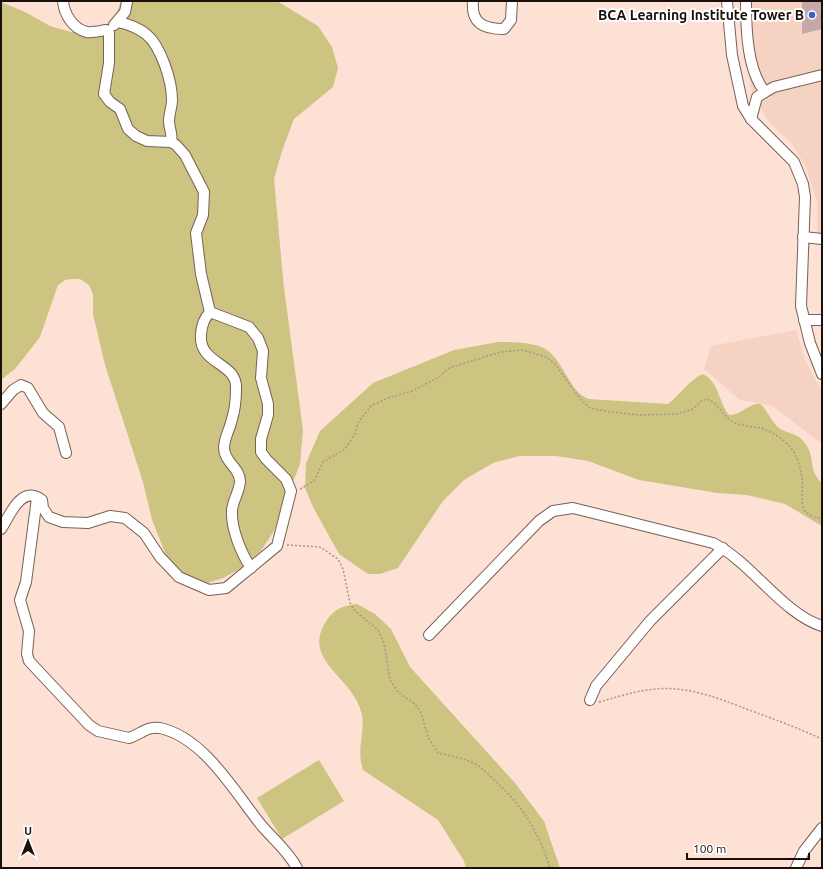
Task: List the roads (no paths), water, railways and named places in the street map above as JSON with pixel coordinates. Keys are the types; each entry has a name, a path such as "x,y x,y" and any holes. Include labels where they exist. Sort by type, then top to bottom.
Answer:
{"street":[{"path":"63,1 67,16 77,28 86,32 106,30 118,22 125,12 127,2"},
{"path":"473,1 472,12 474,19 486,26 500,29 507,27 510,20 512,1"},
{"path":"727,1 732,55 743,106 751,118 794,162 805,197 801,286 804,320 810,343 822,374"},
{"path":"746,1 747,42 758,83 765,92"},
{"path":"118,22 134,27 151,39 163,62 171,92 169,123 172,132 171,142"},
{"path":"106,30 109,32 110,38 109,63 104,91 106,98 120,110 128,129 136,136 147,141 171,142 176,145 184,155 204,192 204,208 196,233 201,274 210,312"},
{"path":"751,118 757,97 774,86 822,75"},
{"path":"803,237 822,239"},
{"path":"1,529 19,501 30,496 42,500 43,508 49,518 62,522 88,523 110,516 125,518 144,533 160,556 179,578 208,590 226,588 277,546 291,491 286,479 261,452 261,439 268,415 268,404 262,378 263,351 258,338 249,327 210,312"},
{"path":"210,312 203,320 201,344 204,353 232,374 237,387 233,419 224,449 227,459 238,474 240,481 232,510 237,535 245,559 251,568"},
{"path":"804,320 822,320"},
{"path":"1,404 16,387 21,385 28,388 44,413 59,427 66,453"},
{"path":"37,498 26,582 20,600 29,631 27,654 29,661 82,719 98,731 129,738 143,730 160,728 178,736 196,748 214,765 268,833 287,852 297,868"},
{"path":"429,635 539,521 553,511 573,508 713,543 723,548 803,618 822,626"},
{"path":"590,700 596,686 650,621 723,548"},
{"path":"796,868 804,851 822,828"}],"place":[{"name":"BCA Learning Institute Tower B","path":"812,15"}]}
